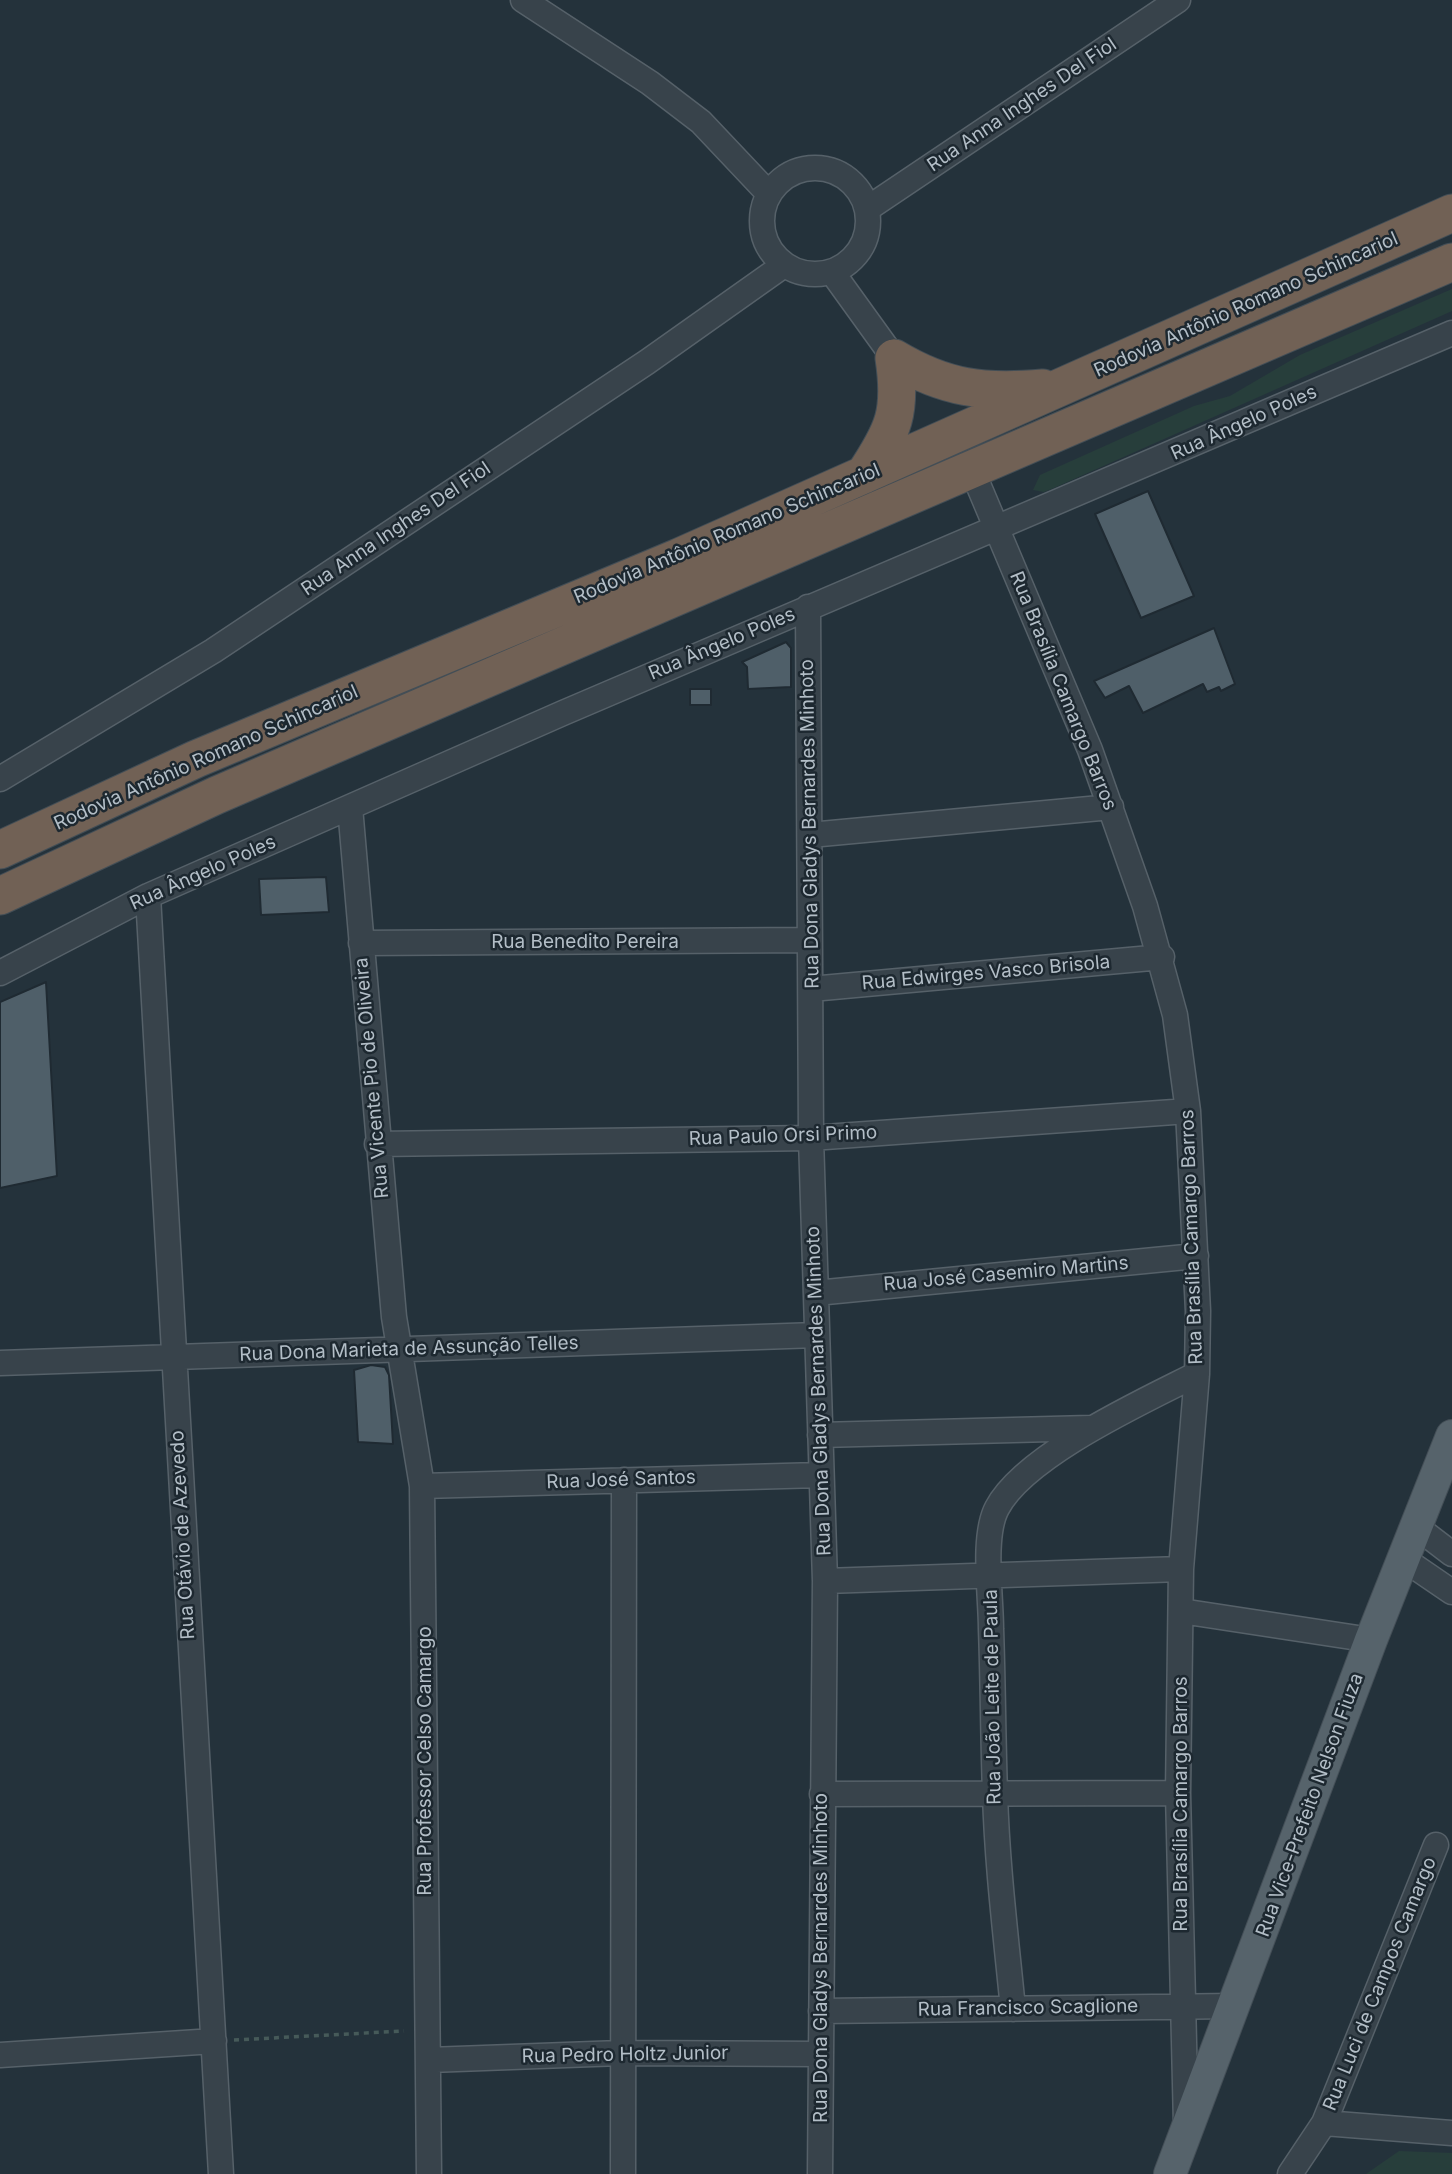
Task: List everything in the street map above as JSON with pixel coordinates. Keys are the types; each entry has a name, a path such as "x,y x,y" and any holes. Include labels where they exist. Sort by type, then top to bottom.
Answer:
{"highway":[{"name":"Rodovia Antônio Romano Schincariol","path":"6,846 196,759 666,562 1452,213"},
{"name":"Rodovia Antônio Romano Schincariol","path":"0,896 229,789 1452,262"},
{"path":"894,358 940,382 971,389 1007,391 1065,386"},
{"path":"864,475 889,438 897,417 899,392 894,358"}],"main road":[{"name":"Rua Vice-Prefeito Nelson Fiuza","path":"1170,2174 1231,2006 1452,1436"}],"street":[{"path":"523,0 650,83 701,122 769,194"},
{"name":"Rua Anna Inghes Del Fiol","path":"867,209 1178,0"},
{"path":"808,168 826,169 842,175 855,186 867,209 867,235 860,251 847,265 832,272 812,275 794,271 784,265 768,247 762,230 761,213 769,194 791,173 808,168"},
{"name":"Rua Anna Inghes Del Fiol","path":"0,779 213,651 647,362 784,265"},
{"path":"832,272 894,358"},
{"name":"Rua Ângelo Poles","path":"0,973 148,896 808,607 998,529 1452,333"},
{"name":"Rua Brasília Camargo Barros","path":"972,470 1111,807 1162,957 1175,1015 1188,1111 1196,1256 1197,1374 1181,1569 1178,1793 1186,2126"},
{"name":"Rua Dona Gladys Bernardes Minhoto","path":"808,607 811,1138 825,1581 820,2174"},
{"name":"Rua Vicente Pio de Oliveira","path":"350,807 377,1144 399,1349"},
{"path":"810,835 1111,807"},
{"name":"Rua Otávio de Azevedo","path":"148,896 221,2174"},
{"name":"Rua Benedito Pereira","path":"361,943 809,940"},
{"name":"Rua Edwirges Vasco Brisola","path":"811,989 1162,957"},
{"name":"Rua Paulo Orsi Primo","path":"377,1144 811,1138 1188,1111"},
{"name":"Rua José Casemiro Martins","path":"816,1293 1196,1256"},
{"name":"Rua Dona Marieta de Assunção Telles","path":"0,1363 817,1335"},
{"name":"Rua Professor Celso Camargo","path":"399,1349 422,1486 429,2174"},
{"name":"Rua João Leite de Paula","path":"1013,2009 995,1794 990,1529 996,1510 1008,1492 1090,1428 1197,1374"},
{"name":"Rua João Leite de Paula","path":"820,1435 1090,1428"},
{"name":"Rua José Santos","path":"422,1486 820,1475"},
{"path":"623,2174 621,2053 624,1480"},
{"path":"1418,1528 1452,1554"},
{"path":"1405,1560 1452,1592"},
{"path":"825,1581 1181,1569"},
{"path":"1181,1611 1371,1640"},
{"path":"822,1794 1178,1793"},
{"name":"Rua Luci de Campos Camargo","path":"1290,2174 1324,2123 1436,1845"},
{"path":"1184,2091 1231,2006"},
{"name":"Rua Francisco Scaglione","path":"821,2011 1231,2006"},
{"path":"0,2055 214,2041"},
{"name":"Rua Pedro Holtz Junior","path":"429,2060 621,2053 821,2054"},
{"path":"1324,2123 1452,2133"}],"path":[{"path":"214,2041 427,2030"}],"green space":[{"path":"1452,289 1452,311 1056,487 1044,492 1033,490 1040,475 1194,406 1230,396 1300,355"},
{"path":"1399,2151 1452,2153 1452,2174 1366,2174"}],"building":[{"path":"1148,491 1194,596 1141,618 1095,514"},
{"path":"1214,628 1235,684 1221,691 1219,687 1207,692 1203,684 1143,713 1129,686 1105,698 1094,681"},
{"path":"786,642 791,648 791,687 748,689 747,667 742,662"},
{"path":"690,689 711,689 711,705 690,705"},
{"path":"326,877 329,912 261,915 259,879"},
{"path":"46,982 57,1176 0,1188 0,1002"},
{"path":"371,1365 385,1367 389,1375 393,1444 358,1442 354,1370"}]}
